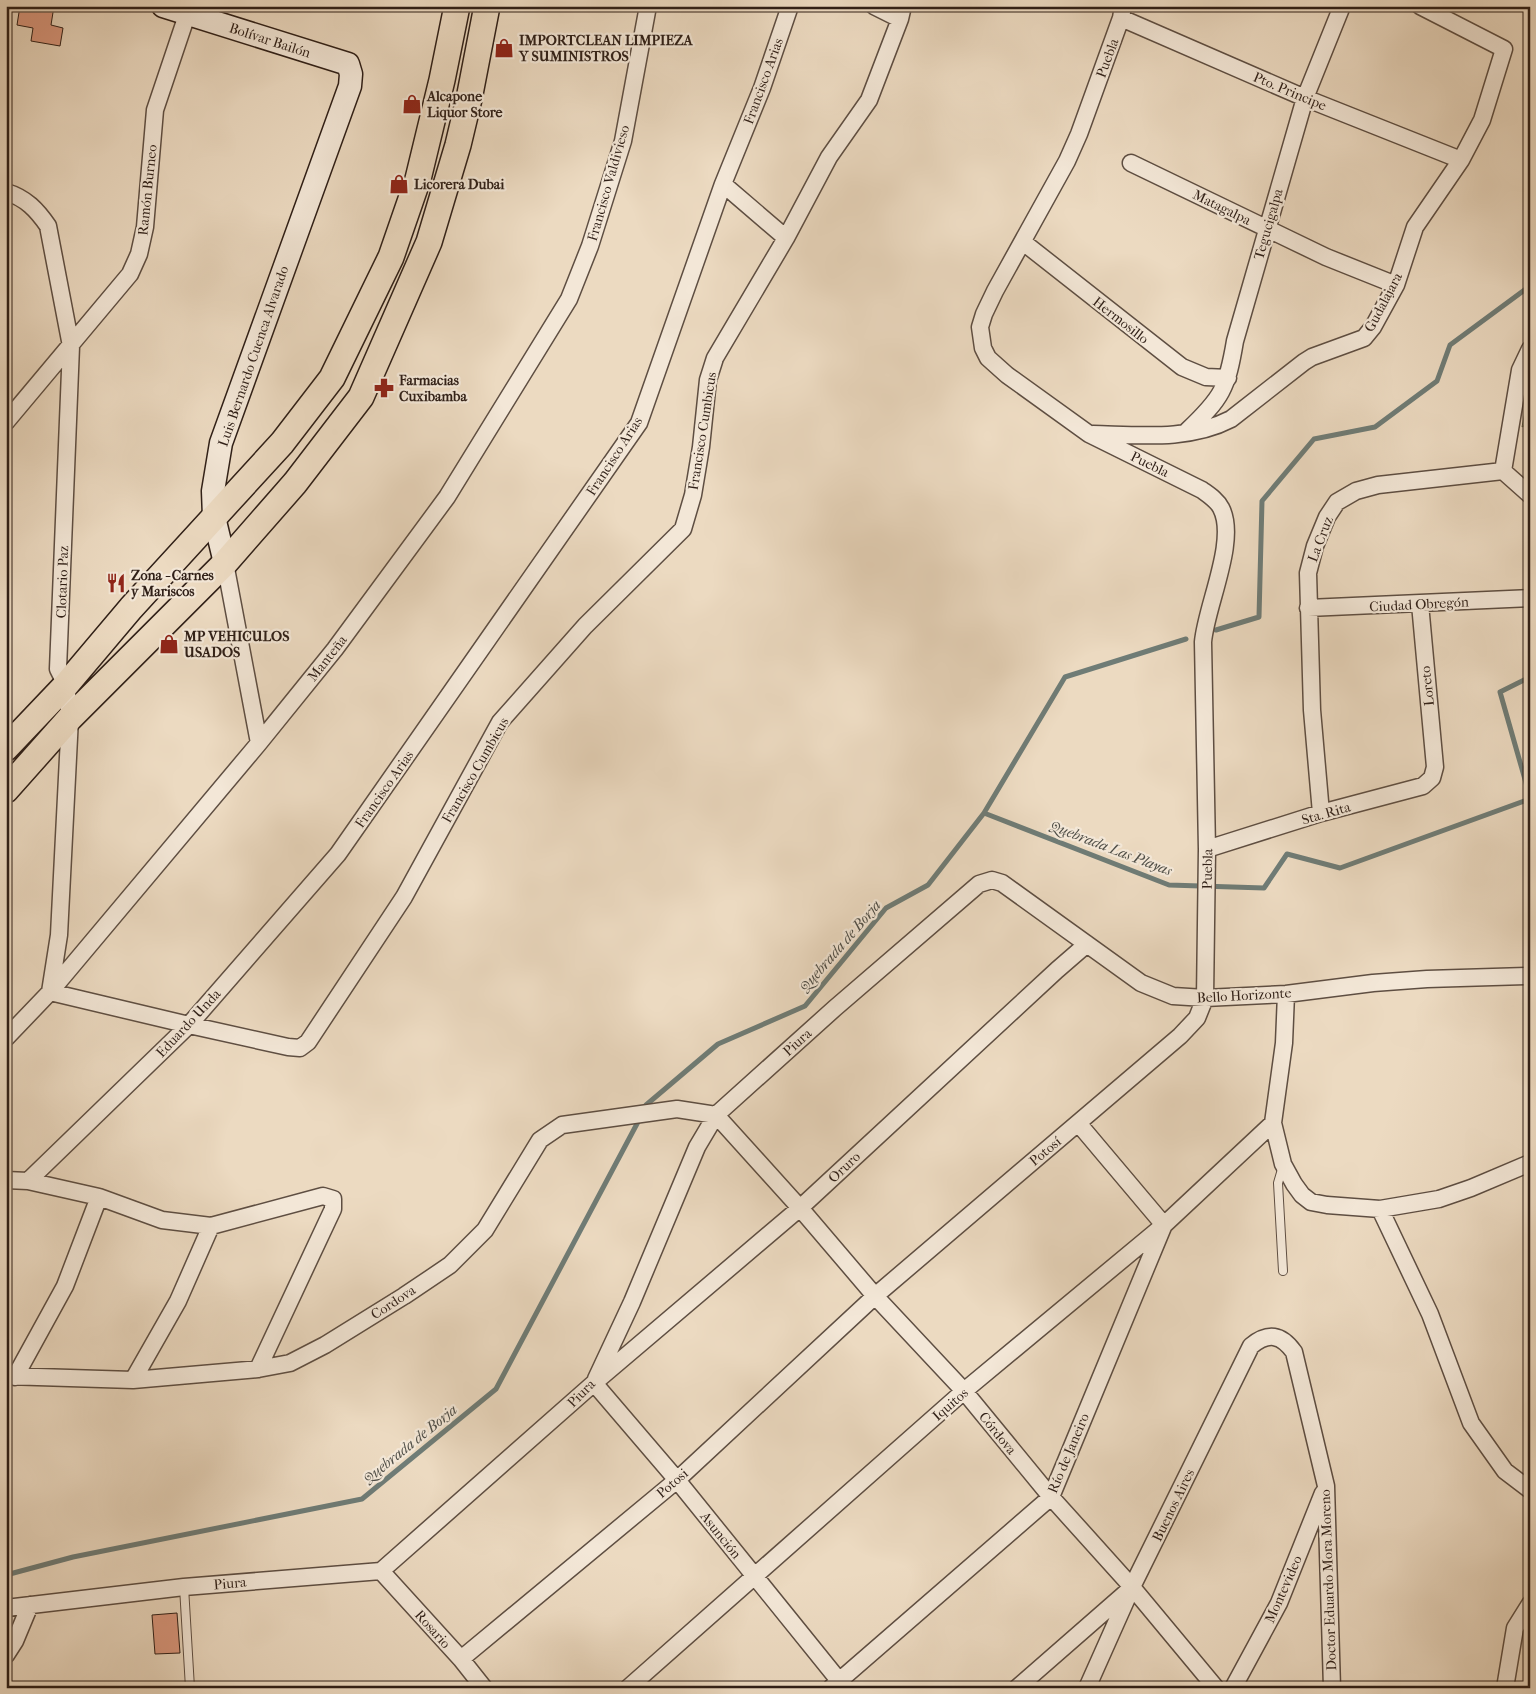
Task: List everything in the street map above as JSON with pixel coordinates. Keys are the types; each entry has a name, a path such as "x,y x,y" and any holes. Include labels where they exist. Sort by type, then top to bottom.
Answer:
{"main road":[{"path":"6,748 66,685 131,608 282,443 332,378 392,257 418,179 457,6"},
{"path":"6,790 70,718 225,563 295,483 361,397 429,242 458,145 487,6"},
{"path":"438,94 469,99"}],"street":[{"name":"Bolívar Bailón","path":"163,6 189,10 348,64"},
{"name":"Francisco Valdivieso","path":"569,299 590,246 623,141 648,6"},
{"name":"Francisco Arias","path":"338,854 639,423 723,184 762,88 790,6"},
{"path":"874,6 902,13"},
{"name":"Tegucigalpa","path":"1185,434 1211,409 1221,394 1228,378 1235,341 1305,98 1342,6"},
{"name":"Gudalajara","path":"1088,434 1150,436 1185,434 1220,425 1231,419 1304,362 1312,357 1364,338 1373,327 1396,285 1415,227 1461,160 1482,120 1504,49 1420,6"},
{"name":"Ramón Burneo","path":"6,422 130,274 139,254 146,220 155,110 189,10"},
{"name":"Pto. Principe","path":"1122,12 1305,98 1461,160"},
{"name":"Puebla","path":"1122,12 1079,134 1067,162 984,314 980,327 983,348 988,358 1007,375 1088,434 1202,490 1221,508 1227,536 1204,628 1203,642 1207,849 1205,998"},
{"name":"Francisco Cumbicus","path":"189,1026 288,1047 300,1048 308,1042 404,896 500,722 585,626 683,529 693,494 701,447 708,380 715,358 786,238 829,157 869,100 902,13"},
{"name":"Luis Bernardo Cuenca Alvarado","path":"259,743 225,563 214,517 213,491 221,443 350,86 351,74 348,64"},
{"name":"Matagalpa","path":"1131,163 1326,257 1396,285"},
{"path":"723,184 786,238"},
{"name":"Clotario Paz","path":"6,192 17,196 37,210 48,226 71,346 58,669 66,685 70,718 59,935 50,992"},
{"name":"Hermosillo","path":"1023,242 1182,367 1206,377 1228,378"},
{"name":"Manteña","path":"50,992 259,743 335,649 447,498 569,299"},
{"path":"1530,349 1520,370 1503,472 1530,495"},
{"name":"La Cruz","path":"1321,813 1312,710 1308,573 1315,546 1327,517 1337,502 1356,492 1378,485 1503,472"},
{"name":"Ciudad Obregón","path":"1308,608 1530,598"},
{"name":"Loreto","path":"1420,604 1436,768"},
{"name":"Sta. Rita","path":"1207,849 1321,813 1423,786 1432,778 1436,768"},
{"name":"Eduardo Unda","path":"28,1181 189,1026 338,854"},
{"name":"Bello Horizonte","path":"992,880 1002,883 1142,983 1174,996 1205,998 1286,994 1373,983 1427,979 1530,976"},
{"name":"Piura","path":"6,1608 184,1587 381,1571 594,1383 632,1302 697,1147 716,1115 835,1008 979,884 992,880"},
{"name":"Oruro","path":"594,1383 800,1208 1087,944"},
{"path":"6,1038 50,992 189,1026"},
{"path":"1286,994 1284,1042 1273,1123 1283,1164 1302,1195 1311,1202 1380,1209 1439,1199 1471,1188 1530,1163"},
{"name":"Potosí","path":"875,1296 1180,1036 1197,1018 1205,998"},
{"name":"Cordova","path":"10,1376 133,1380 258,1369 290,1364 325,1345 450,1265 485,1230 540,1140 562,1125 677,1109 716,1115"},
{"name":"Córdova","path":"716,1115 800,1208 875,1296 964,1391 1051,1497 1132,1587 1216,1688"},
{"path":"1078,1123 1164,1225"},
{"name":"Iquitos","path":"628,1688 964,1391 1164,1225 1273,1123"},
{"path":"6,1180 28,1181 99,1197 162,1220 211,1226 322,1196 332,1199 333,1210 258,1369"},
{"path":"10,1376 65,1286 99,1197"},
{"path":"1380,1209 1430,1314 1471,1422 1505,1471 1530,1490"},
{"name":"Río de Janeiro","path":"839,1685 1051,1497 1164,1225"},
{"path":"133,1380 178,1301 211,1226"},
{"name":"Potosi","path":"461,1659 676,1480 875,1296"},
{"name":"Doctor Eduardo Mora Moreno","path":"1274,1336 1287,1342 1294,1352 1326,1486 1332,1688"},
{"name":"Buenos Aires","path":"1087,1688 1132,1587 1251,1346 1261,1338 1274,1336"},
{"name":"Asunción","path":"594,1383 676,1480 839,1685"},
{"name":"Montevideo","path":"1233,1688 1279,1603 1326,1486"},
{"name":"Rosario","path":"381,1571 461,1659 484,1688"},
{"path":"1017,1688 1132,1587"},
{"path":"6,1655 15,1641 30,1604"},
{"path":"1505,1688 1515,1628 1530,1604"}],"lane":[{"path":"1283,1164 1278,1183 1283,1271"},
{"path":"184,1587 190,1688"}],"green space":[{"path":"1530,386 1530,422 1522,427"}],"building":[{"path":"20,6 54,6 51,25 63,28 60,46 31,41 33,28 17,25"},
{"path":"177,1613 180,1653 155,1654 152,1615"}],"waterway":[{"path":"1216,630 1259,617 1262,501 1314,439 1375,427 1437,381 1450,345 1530,286"},
{"name":"Quebrada de Borja","path":"646,1105 718,1044 805,1006 886,908 928,885 984,813 1065,677 1186,639"},
{"name":"Quebrada Las Playas","path":"1530,677 1500,692 1530,797"},
{"name":"Quebrada Las Playas","path":"984,813 1169,885 1264,888 1287,854 1340,868 1530,799"},
{"name":"Quebrada de Borja","path":"6,1575 73,1557 362,1499 496,1389 639,1120"}],"place":[{"name":"IMPORTCLEAN LIMPIEZA Y SUMINISTROS","path":"504,48"},
{"name":"Alcapone Liquor Store","path":"412,104"},
{"name":"Licorera Dubai","path":"399,184"},
{"name":"Farmacias Cuxibamba","path":"384,388"},
{"name":"Zona - Carnes y Mariscos","path":"116,583"},
{"name":"MP VEHICULOS USADOS","path":"169,644"}]}
